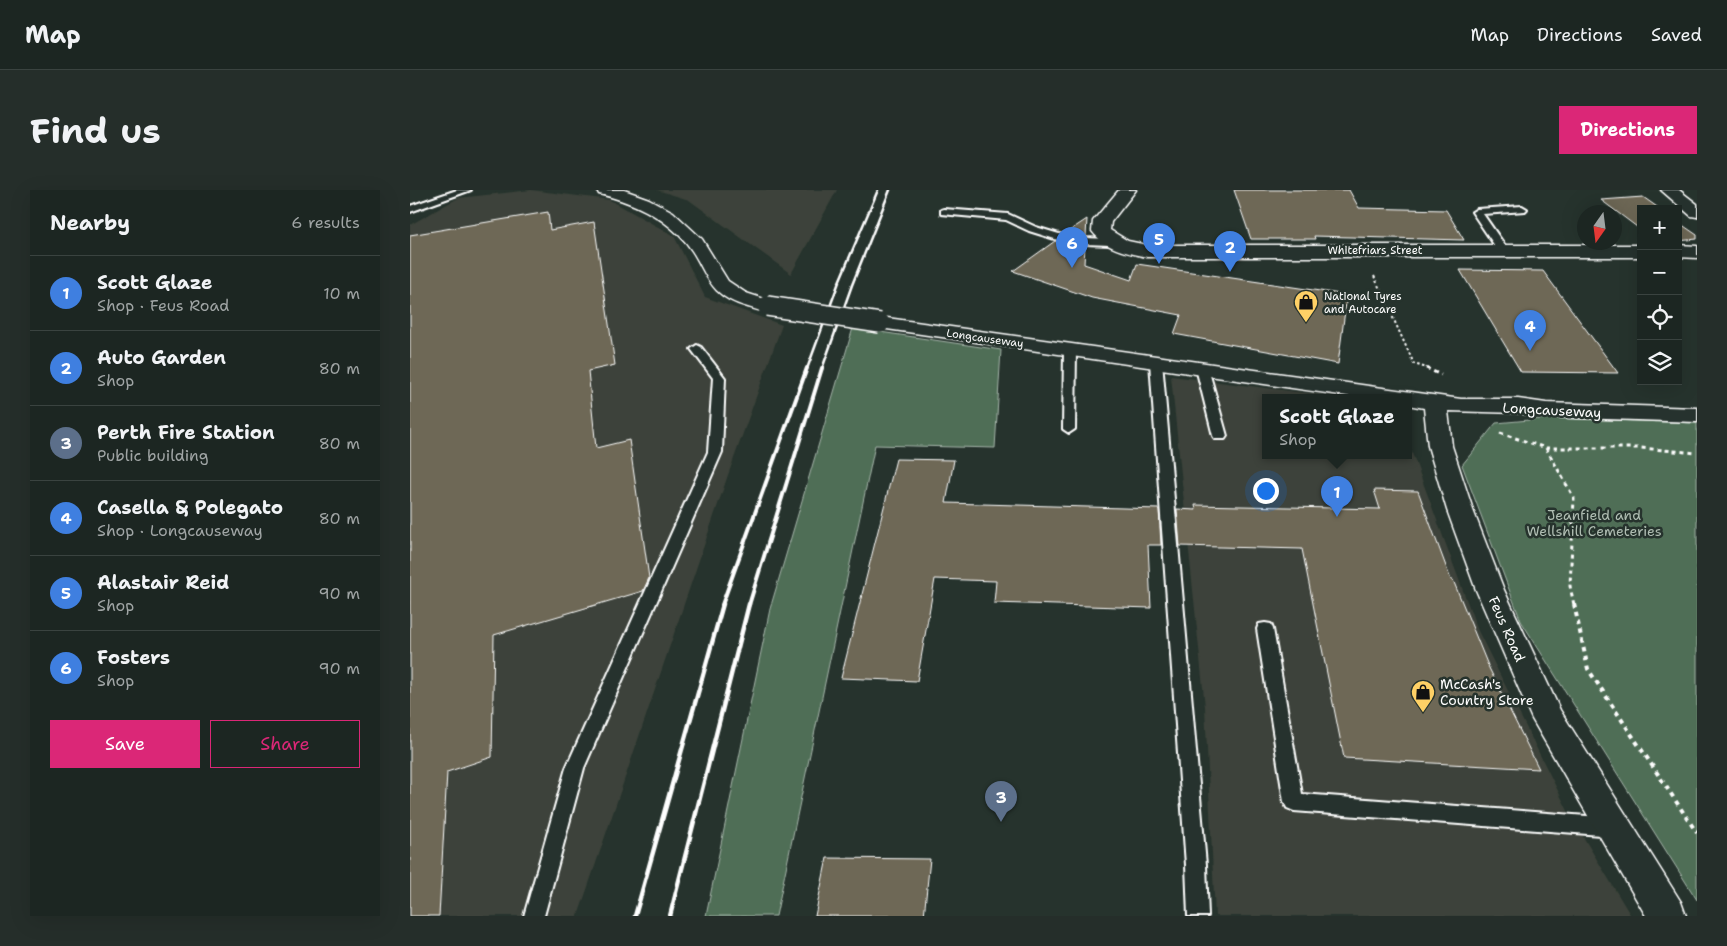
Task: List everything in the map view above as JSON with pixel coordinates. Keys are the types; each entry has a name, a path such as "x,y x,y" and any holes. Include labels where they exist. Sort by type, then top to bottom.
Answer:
{"street":[{"name":"Longcauseway","path":"605,190 658,210 676,222 696,243 708,260 717,280 724,288 750,302 767,306 1156,362 1424,394 1487,407 1518,406 1546,410 1697,415"},
{"path":"1111,242 1101,231 1102,221 1128,190"},
{"path":"1668,190 1697,212"},
{"name":"Whitefriars Street","path":"1111,242 1147,252 1362,250 1637,251"},
{"path":"1682,251 1697,252"},
{"name":"Feus Road","path":"1424,394 1460,510 1490,590 1548,719 1667,916"}],"lane":[{"path":"411,209 434,190"},
{"path":"411,209 466,190"},
{"path":"1503,250 1477,212 1522,209"},
{"path":"944,212 1008,217 1016,222 1068,241 1111,242"},
{"path":"534,916 575,768 715,452 719,378 697,349"},
{"path":"1069,428 1070,350"},
{"path":"1156,362 1196,865 1198,916"},
{"path":"1202,368 1220,436"},
{"path":"1265,629 1294,802 1614,827"}],"path":[{"path":"1362,250 1414,364 1438,372 1424,394"},
{"path":"1697,453 1641,448 1546,448 1574,498 1570,586 1588,669 1697,833"}],"shaded area":[{"path":"531,190 610,200 674,236 705,297 782,325 728,475 578,916 410,916 410,225 458,198"},
{"path":"657,190 837,190 791,274 689,200"},
{"path":"1171,376 1315,394 1262,394 1262,459 1412,459 1412,453 1478,631 1570,815 1631,916 1215,916 1205,707"}],"green space":[{"path":"853,328 1001,350 995,448 875,445 776,916 706,916 770,609"},
{"name":"Jeanfield and Wellshill Cemeteries","path":"1552,418 1697,423 1697,900 1521,621 1462,465 1496,423"}],"building":[{"path":"1234,190 1349,190 1359,208 1446,210 1464,240 1314,236 1315,239 1251,239"},
{"path":"1643,197 1654,205 1637,205 1637,227 1622,216 1622,205 1608,205 1601,200"},
{"path":"548,212 550,230 594,222 615,365 588,371 596,448 629,440 649,578 643,591 494,635 492,757 447,772 439,916 410,916 410,235"},
{"path":"1087,219 1086,236 1066,233"},
{"path":"1682,225 1697,235 1697,239 1682,241"},
{"path":"1055,241 1085,246 1084,264 1131,280 1137,264 1347,295 1338,364 1174,334 1181,315 1092,298 1013,271"},
{"path":"1460,270 1543,271 1618,373 1521,372"},
{"path":"896,459 954,460 946,503 1159,509 1161,545 1148,545 1151,608 994,603 996,581 935,579 917,681 841,678"},
{"name":"McCash's Country Store","path":"1374,490 1418,491 1451,580 1453,580 1489,668 1539,769 1344,758 1302,549 1180,546 1177,509 1196,510 1195,505 1380,509"},
{"path":"827,858 930,859 924,916 815,916"}],"railway":[{"path":"807,369 839,282 878,190"},
{"path":"822,369 852,285 890,190"},
{"path":"722,605 807,368"},
{"path":"749,605 822,368"},
{"path":"635,916 723,604"},
{"path":"670,916 749,604"}],"place":[{"name":"Alastair Reid","path":"1159,264"},
{"name":"Fosters","path":"1072,268"},
{"name":"Auto Garden","path":"1230,272"},
{"name":"National Tyres and Autocare","path":"1306,323"},
{"name":"Casella & Polegato","path":"1530,351"},
{"name":"Scott Glaze","path":"1337,517"},
{"name":"McCash's Country Store","path":"1423,713"},
{"name":"Perth Fire Station","path":"1001,822"}]}
